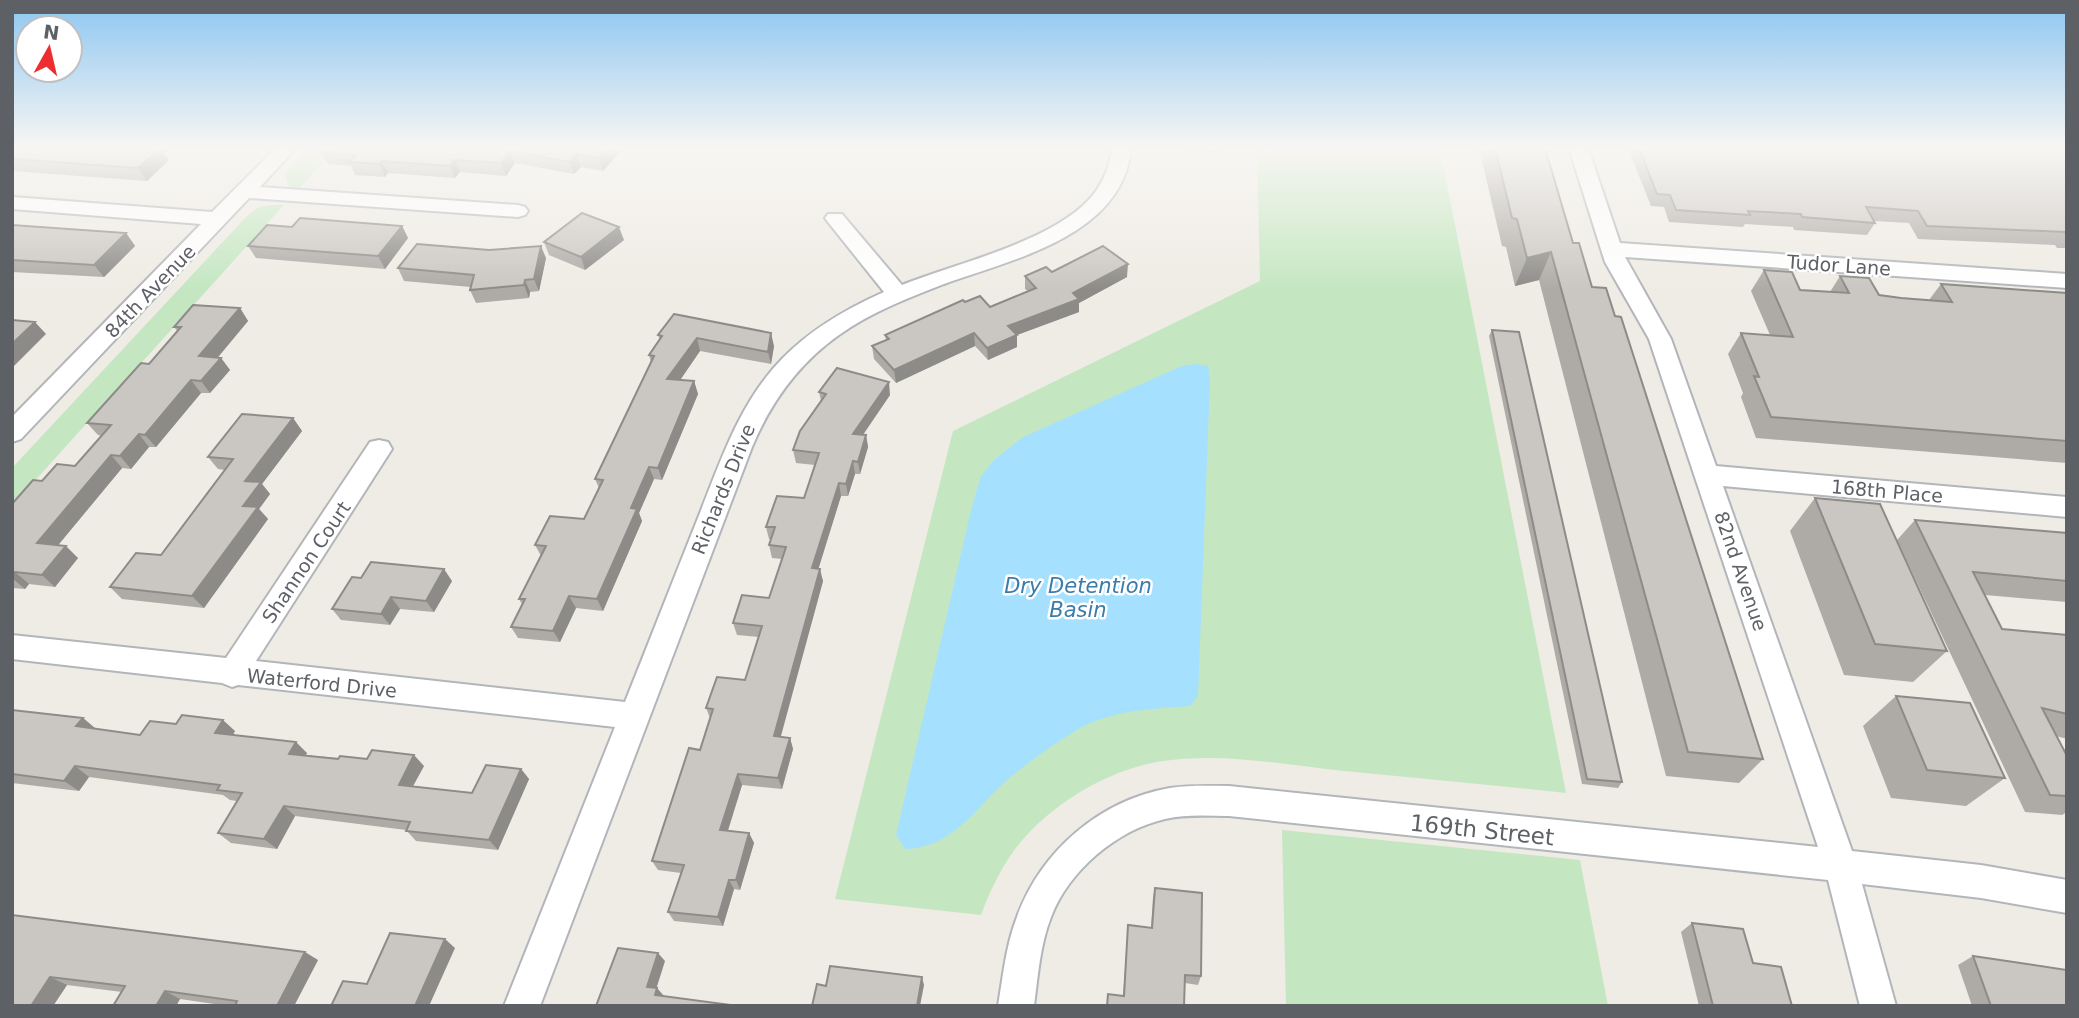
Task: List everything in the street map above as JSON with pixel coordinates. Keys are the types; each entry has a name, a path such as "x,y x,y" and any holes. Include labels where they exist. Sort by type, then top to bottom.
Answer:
{"street":[{"name":"84th Avenue","path":"17,423 242,196"},
{"path":"295,196 518,211"},
{"name":"Richards Drive","path":"522,1006 752,416 768,389 789,364 833,328 899,296 1028,246 1076,220 1103,196"},
{"name":"82nd Avenue","path":"1594,196 1611,249 1660,339 1841,866 1878,1006"},
{"path":"12,204 219,219"},
{"path":"835,218 899,296"},
{"name":"Tudor Lane","path":"1611,249 2067,281"},
{"name":"Shannon Court","path":"232,674 379,449"},
{"name":"168th Place","path":"1707,475 2067,507"},
{"name":"Waterford Drive","path":"12,648 633,716"},
{"name":"169th Street","path":"1016,1006 1023,957 1035,915 1053,880 1075,852 1105,830 1138,813 1164,804 1192,800 1229,801 1513,834 1841,866 2020,887 2067,897"}],"green space":[{"path":"1258,196 1449,196 1566,793 1254,760 1208,758 1163,761 1142,765 1101,781 1062,804 1045,818 1010,856 981,915 835,899 953,431 1260,281"},
{"path":"284,205 12,506 12,468 247,216 259,207"},
{"path":"1282,830 1580,860 1608,1006 1286,1006"}],"water":[{"name":"Dry Detention Basin","path":"1182,366 1208,366 1210,380 1198,696 1190,706 1131,712 1088,724 1059,741 1013,775 952,833 939,841 905,849 896,835 981,476 994,460 1023,437"}],"building":[{"path":"1507,196 1559,196 1573,243 1579,243 1592,287 1606,288 1615,316 1621,317 1763,759 1688,752 1551,252 1527,258 1517,219 1512,218"},
{"path":"1670,196 2067,196 2067,234 1927,226 1918,211 1866,207 1875,223 1802,217 1801,214 1748,211 1750,215 1676,210"},
{"path":"582,213 619,227 581,257 544,242"},
{"path":"300,218 402,226 378,256 248,246 267,225 292,227"},
{"path":"12,225 126,233 94,265 12,260"},
{"path":"417,244 489,250 541,246 534,279 525,280 524,285 470,290 474,275 398,268"},
{"path":"1103,246 1128,264 1073,293 1079,299 1008,326 1017,335 987,348 974,333 894,370 872,346 889,339 885,335 963,300 965,302 980,296 990,307 1036,288 1025,276 1046,267 1052,272"},
{"path":"1764,270 1792,272 1800,290 1849,293 1840,276 1869,278 1879,295 1952,302 1941,284 2067,293 2067,441 1771,417 1754,376 1759,377 1741,333 1793,337"},
{"path":"193,305 240,308 199,356 221,358 201,381 191,380 145,435 139,434 120,456 111,455 37,543 66,546 42,575 15,572 12,576 12,504 33,480 42,481 57,464 75,466 111,425 87,423 141,363 149,364 181,327 174,327"},
{"path":"674,314 771,333 768,352 697,338 667,379 694,381 658,468 649,467 631,508 637,509 597,599 569,596 553,631 511,627 525,599 519,599 546,546 535,545 550,516 584,519 603,480 595,479 654,356 649,355 662,336 658,335"},
{"path":"12,320 35,322 12,344"},
{"path":"1492,330 1519,332 1622,782 1587,779"},
{"path":"837,368 889,382 853,434 866,435 858,462 853,461 846,484 839,483 812,568 820,569 774,736 790,738 778,778 738,774 720,830 749,833 736,880 729,880 718,917 668,912 684,865 652,861 689,748 700,750 713,709 706,708 717,677 745,680 762,626 733,623 742,595 769,598 786,547 769,545 775,527 766,527 777,496 804,498 819,453 793,450 800,431 826,394 819,392"},
{"path":"242,414 293,418 245,481 261,482 243,506 258,507 192,596 110,587 136,553 161,555 233,459 208,457"},
{"path":"1815,498 1880,504 1947,651 1875,644"},
{"path":"1915,520 2067,533 2067,581 1973,572 2002,629 2067,635 2067,714 2042,708 2067,756 2067,796 2050,795"},
{"path":"371,562 444,569 426,601 391,597 381,614 332,609 352,577 361,578"},
{"path":"1896,696 1970,703 2005,778 1927,770"},
{"path":"12,710 83,718 76,726 140,735 150,721 176,724 182,715 223,720 215,733 296,742 289,754 367,759 372,750 414,755 399,785 472,793 486,765 521,769 489,840 406,831 410,822 284,806 264,839 218,833 242,793 217,790 220,785 75,766 64,781 12,774"},
{"path":"1155,888 1202,893 1201,976 1185,975 1184,1006 1107,1006 1108,994 1124,996 1128,925 1152,928"},
{"path":"12,915 305,952 277,1006 235,1006 237,1001 165,991 156,1006 113,1006 125,986 50,977 31,1006 12,1006"},
{"path":"1692,923 1743,929 1753,963 1781,967 1792,1006 1713,1006"},
{"path":"390,933 445,939 415,1006 331,1006 343,981 367,984"},
{"path":"618,948 658,953 647,987 657,988 655,995 738,1006 596,1006"},
{"path":"1973,956 2067,970 2067,1006 1991,1006"},
{"path":"830,966 922,977 917,1006 812,1006 817,984 826,986"}]}
